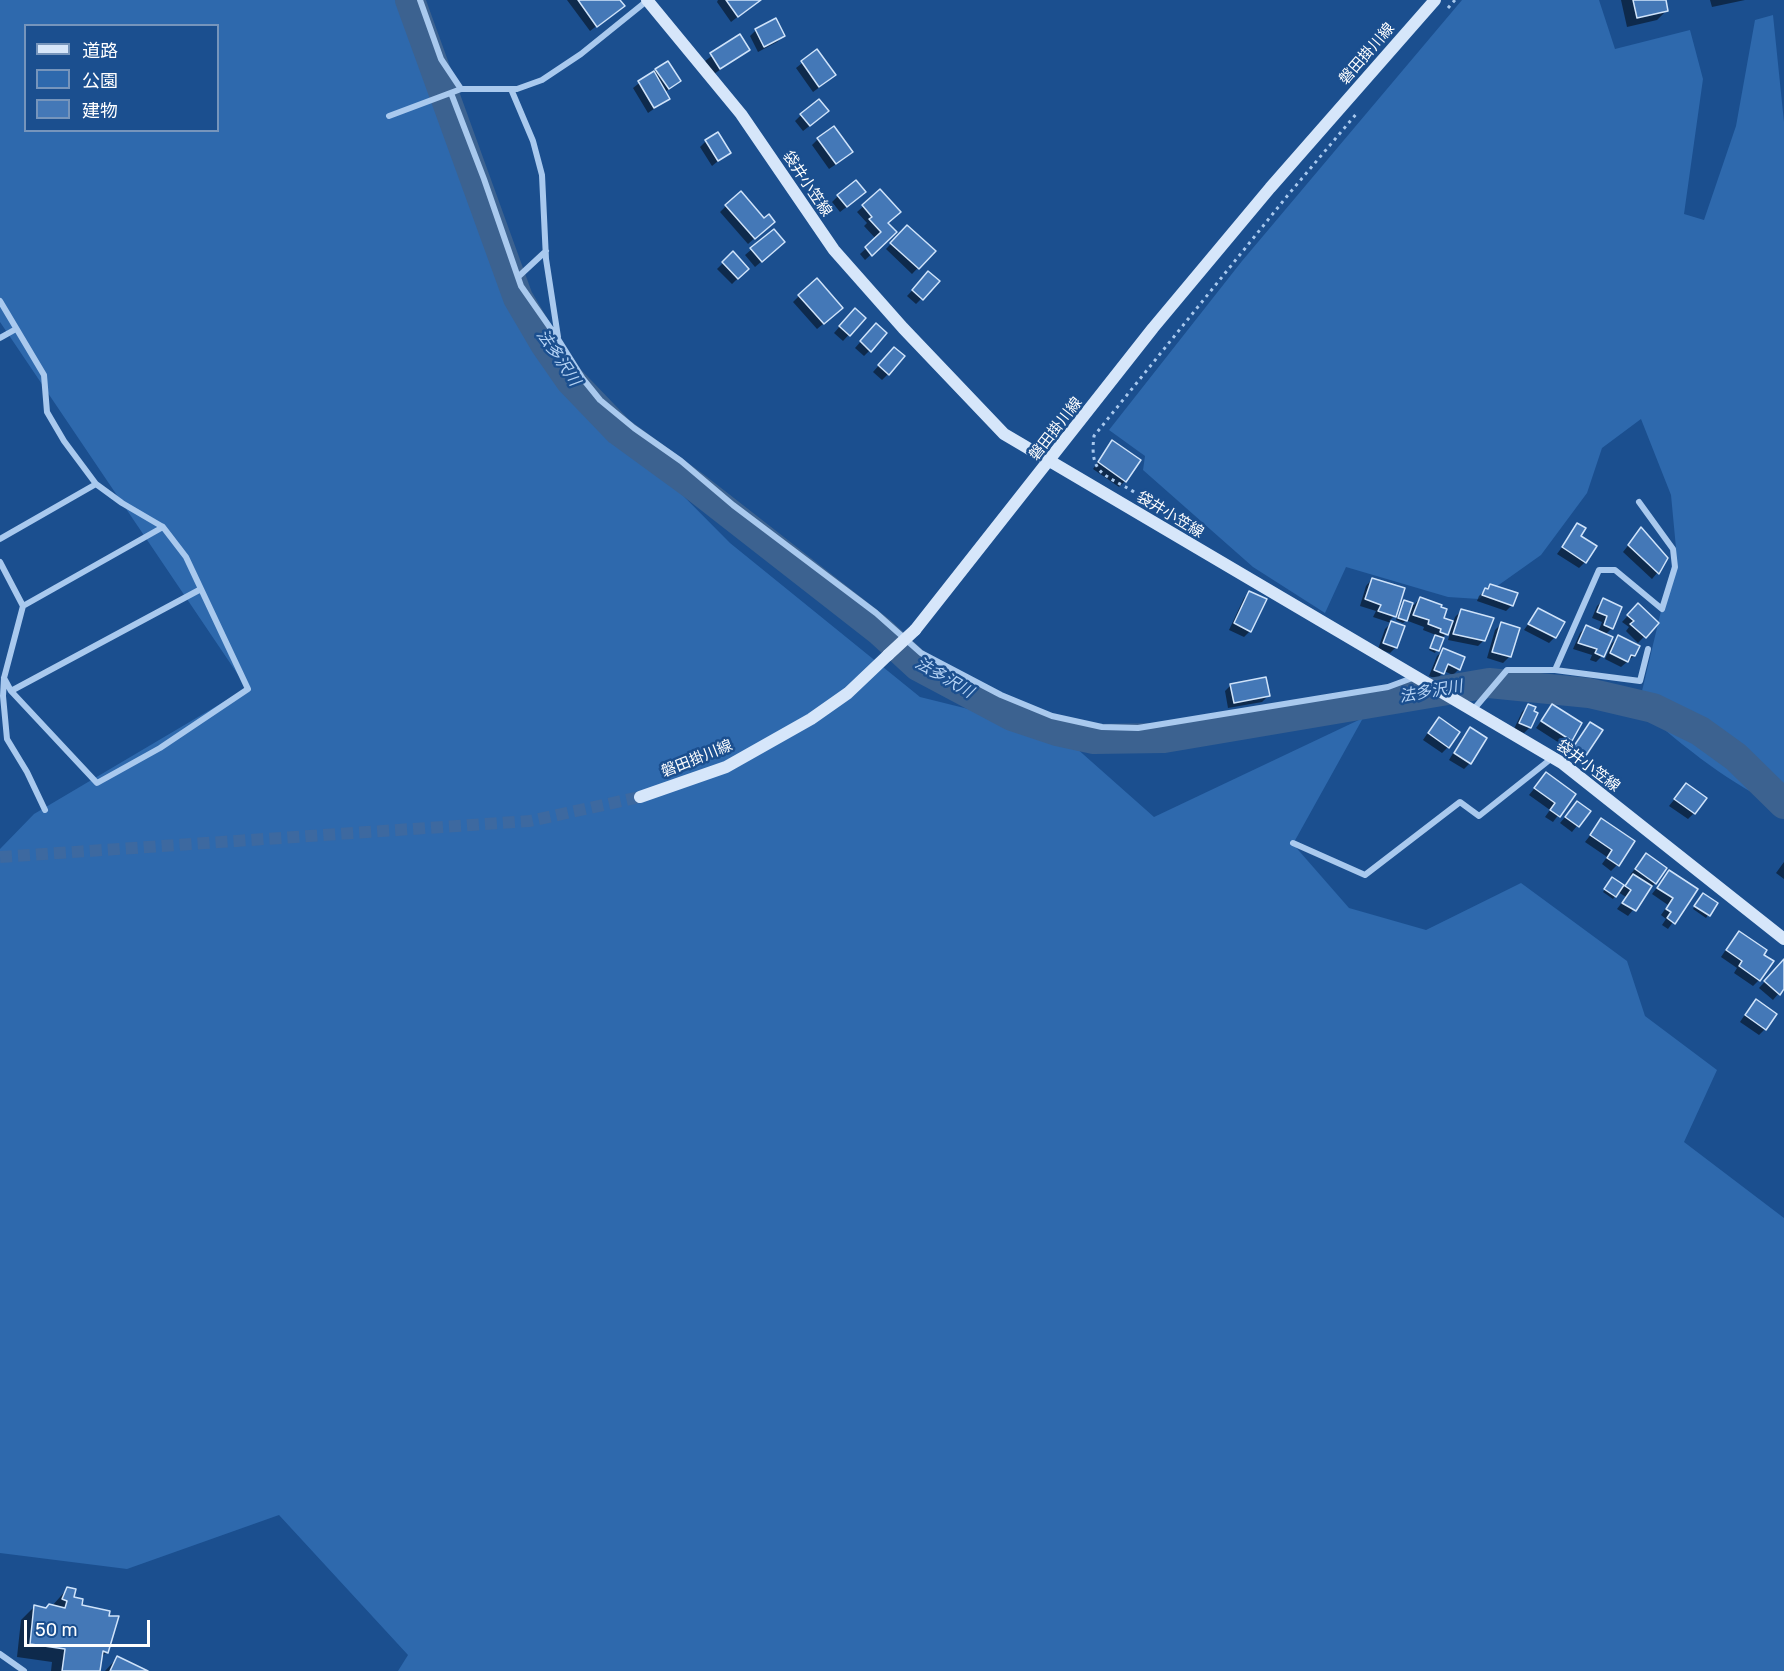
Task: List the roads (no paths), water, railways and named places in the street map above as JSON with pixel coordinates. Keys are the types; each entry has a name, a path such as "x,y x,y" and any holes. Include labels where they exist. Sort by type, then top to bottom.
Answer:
{"main road":[{"name":"袋井小笠線","path":"648,0 741,114 834,250 903,328 1004,434 1553,757 1784,939"},
{"name":"磐田掛川線","path":"640,797 726,767 811,719 848,693 915,630 1153,328 1285,171 1435,0"}],"street":[{"path":"420,0 441,59 461,89"},
{"path":"389,116 461,89 517,89 542,80 580,54 648,0"},
{"path":"511,89 533,141 542,175 546,251 558,339"},
{"path":"450,93 484,179 521,286 583,379 600,400 634,429 681,461 733,505 876,614 921,653 1001,695 1052,716 1102,727 1138,728 1388,687 1416,677"},
{"path":"518,277 546,251"},
{"path":"0,302 44,375 47,412 64,441 96,484 122,503 163,527 186,556 248,688 160,748 97,783 11,692 4,678"},
{"path":"0,338 16,328"},
{"path":"0,539 96,484"},
{"path":"1554,670 1599,570 1615,570 1662,609 1675,567 1673,549 1639,502"},
{"path":"23,606 163,527"},
{"path":"0,562 23,606 4,678 3,696 7,739 27,772 45,810"},
{"path":"11,692 201,589"},
{"path":"1474,710 1508,670 1554,670 1640,681 1648,649"},
{"path":"1293,843 1365,875 1460,802 1479,816 1553,757"},
{"path":"0,1654 24,1671"}],"waterway":[{"name":"法多沢川","path":"410,0 518,298 545,344 570,380 619,431 693,485 880,631 918,666 1012,716 1057,731 1094,739 1164,738 1489,683 1589,693 1653,708 1700,731 1736,757 1784,804"}],"tunnel":[{"path":"0,857 530,821 640,797"}]}
